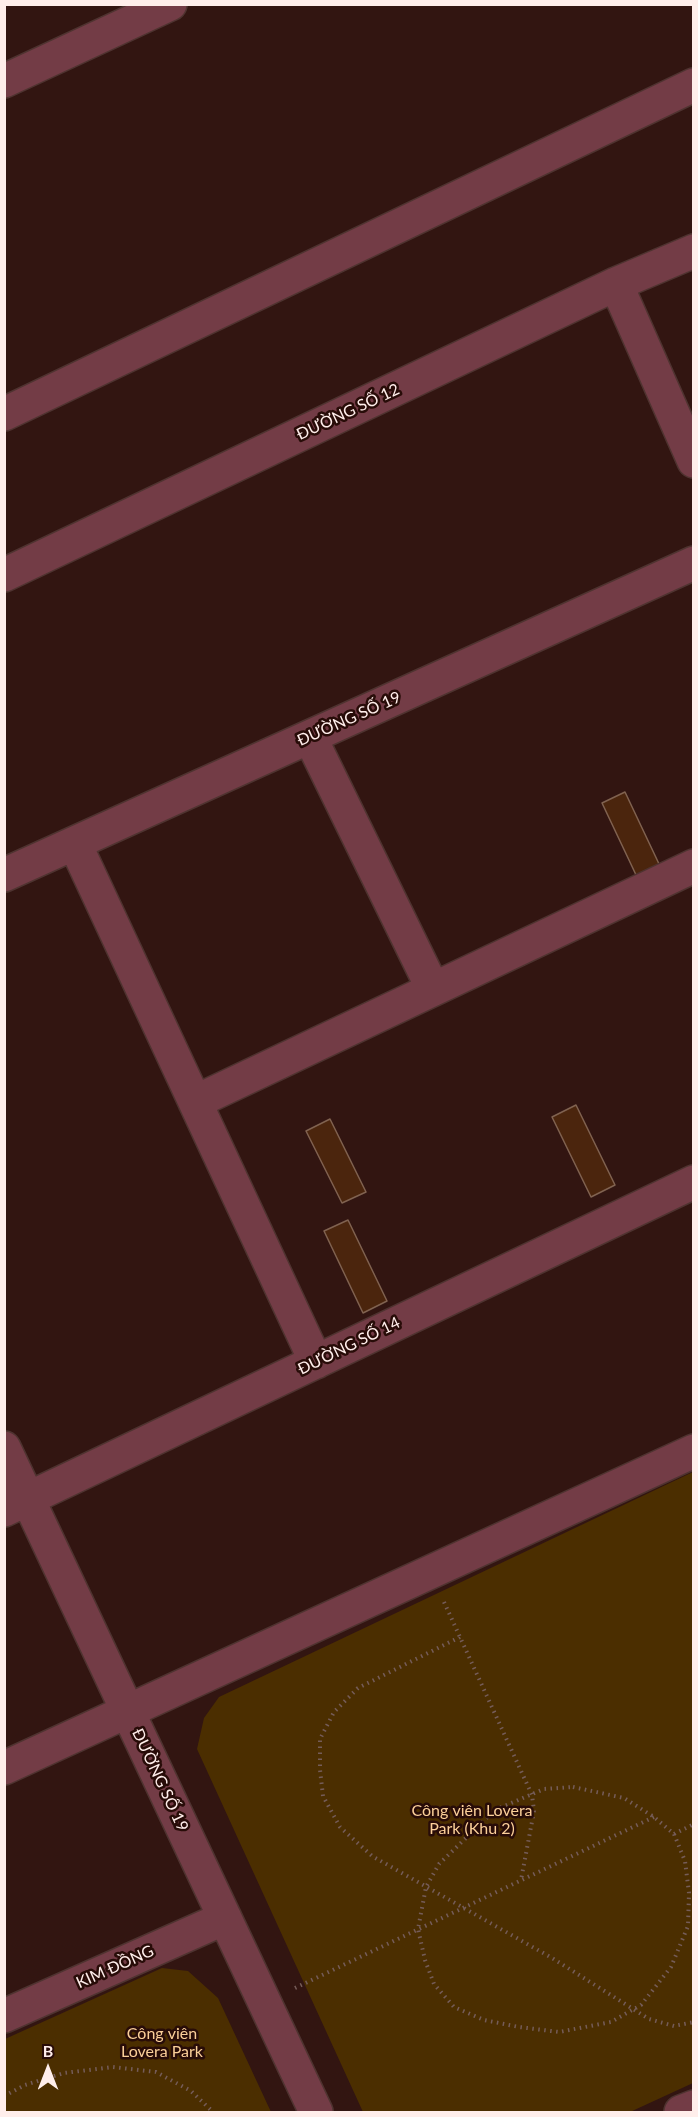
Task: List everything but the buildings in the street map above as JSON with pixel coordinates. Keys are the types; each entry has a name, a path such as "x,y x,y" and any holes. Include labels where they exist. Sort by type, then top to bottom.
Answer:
{"street":[{"path":"4,81 170,4"},
{"path":"4,414 693,85"},
{"name":"ĐƯỜNG SỐ 12","path":"4,575 616,284 693,251"},
{"path":"616,284 693,461"},
{"name":"ĐƯỜNG SỐ 19","path":"4,875 693,563"},
{"path":"310,737 433,989"},
{"path":"75,844 316,1362"},
{"path":"195,1102 693,866"},
{"name":"ĐƯỜNG SỐ 14","path":"16,1504 693,1182"},
{"name":"ĐƯỜNG SỐ 19","path":"4,1448 16,1504 127,1710 316,2112"},
{"path":"4,1767 693,1451"},
{"name":"KIM ĐỒNG","path":"4,2016 225,1918"},
{"path":"681,2112 693,2107"}],"path":[{"path":"430,1572 532,1795 534,1811 520,1881"},
{"path":"460,1637 358,1688 334,1712 320,1739 320,1770 323,1796 340,1827 372,1856 552,1958 649,2019 674,2026 693,2022"},
{"path":"573,1787 624,1798 654,1817 674,1834 685,1862 689,1893 688,1926 671,1967 641,2005 611,2022 560,2031 519,2027 484,2020 454,2007 434,1984 425,1960 418,1929 426,1887 439,1864 495,1810 532,1795 544,1790 573,1787"},
{"path":"264,2002 654,1817"},
{"path":"674,1834 693,1824"},
{"path":"4,2096 25,2085 64,2073 113,2067 156,2072 191,2091 213,2112"}],"green space":[{"name":"Công viên Lovera Park (Khu 2)","path":"693,1472 693,2083 630,2112 363,2112 197,1749 204,1718 219,1697"},
{"name":"Công viên Lovera Park","path":"162,1968 188,1971 218,1998 271,2112 5,2112 5,2039"}]}
